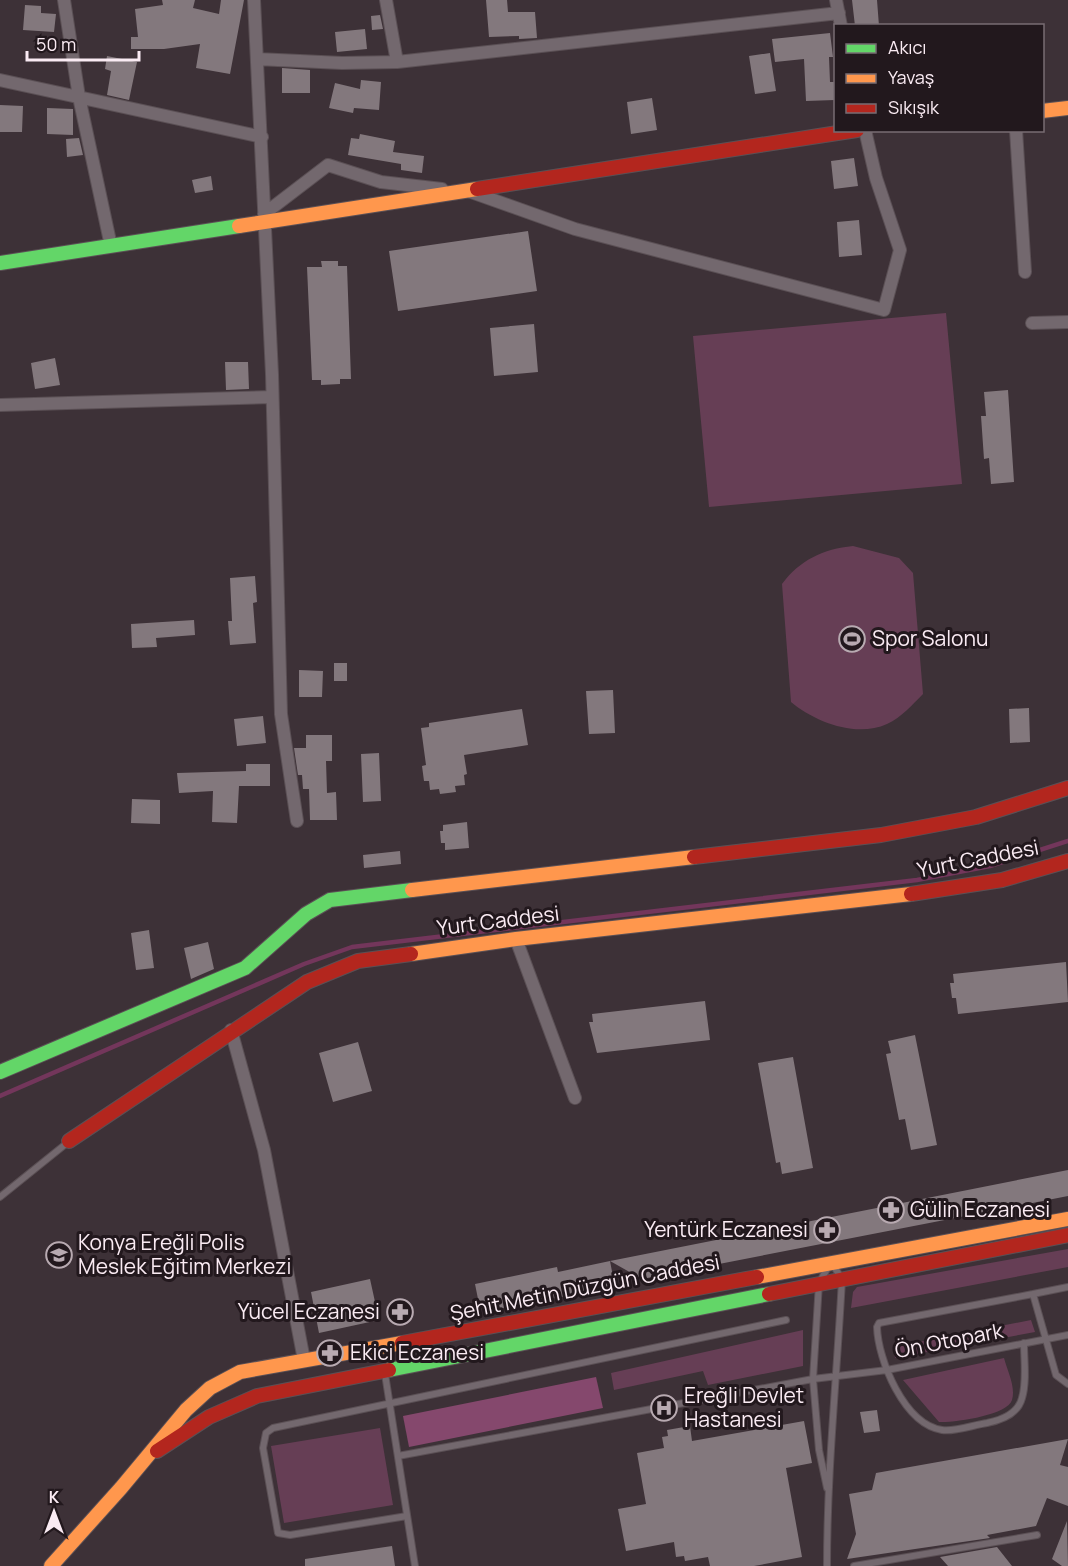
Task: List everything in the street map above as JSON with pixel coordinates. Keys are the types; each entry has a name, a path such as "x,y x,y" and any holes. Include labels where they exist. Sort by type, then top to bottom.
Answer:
{"street":[{"path":"64,0 79,97 111,246"},
{"path":"254,0 272,397 281,714 297,821"},
{"path":"386,0 397,62"},
{"path":"257,59 342,63 397,62 837,6 841,24"},
{"path":"0,80 262,137"},
{"path":"1044,111 1068,108"},
{"path":"0,263 111,246 265,218 462,192 844,132"},
{"path":"265,218 328,165 381,182 462,192 575,229 884,310 900,250 876,178 865,132"},
{"path":"1016,132 1025,272"},
{"path":"1032,324 1068,322"},
{"path":"0,405 272,397"},
{"name":"Yurt Caddesi","path":"0,1072 244,968 261,956 300,917 330,900 881,835 976,817 1068,788"},
{"name":"Yurt Caddesi","path":"69,1142 231,1030 307,982 343,966 419,952 516,939 949,890 1002,880 1068,861"},
{"path":"516,939 575,1098"},
{"path":"231,1030 264,1150 304,1360"},
{"name":"Şehit Metin Düzgün Caddesi","path":"51,1566 144,1461 187,1405 218,1381 240,1372 611,1306 831,1262 1068,1219"},
{"name":"Şehit Metin Düzgün Caddesi","path":"144,1461 209,1418 257,1396 1068,1235"}],"lane":[{"name":"Yurt Caddesi","path":"0,1197 69,1142"},
{"path":"827,1488 816,1428 813,1379 819,1283 831,1262 842,1279 833,1440 827,1488 827,1566"},
{"path":"1024,1343 1022,1398 1014,1412 997,1421 946,1430 932,1427 904,1402 887,1370 878,1331 879,1323 1068,1287"},
{"path":"1033,1294 1056,1375 1068,1384"},
{"path":"407,1516 290,1535 278,1533 263,1448 266,1433 273,1428 786,1320"},
{"name":"Ön Otopark","path":"398,1456 813,1379 887,1370 1068,1335"},
{"path":"384,1371 415,1566"},
{"path":"854,1566 1038,1535"}],"shaded area":[{"path":"946,313 962,484 709,507 693,336"},
{"name":"Spor Salonu","path":"853,546 899,558 913,573 923,694 892,721 875,728 836,726 812,716 791,702 782,584 796,568 813,557"},
{"path":"1068,1249 1068,1267 851,1308 853,1292 857,1287"},
{"path":"1031,1320 1035,1332 895,1358 893,1347"},
{"path":"803,1330 803,1366 708,1385 703,1371 614,1390 611,1373"},
{"path":"1004,1358 1012,1384 1012,1400 1001,1410 980,1417 939,1422 903,1380"},
{"path":"596,1377 603,1408 409,1447 403,1416"},
{"path":"380,1428 393,1505 284,1523 271,1446"}],"building":[{"path":"162,0 195,0 193,8 219,14 221,0 244,0 230,74 196,68 200,44 164,49 131,49 131,37 138,37 135,9 163,5"},
{"path":"486,0 507,0 508,12 535,12 537,38 489,37"},
{"path":"852,0 877,0 879,24 855,24"},
{"path":"25,5 41,6 41,13 56,14 54,32 23,30"},
{"path":"380,15 383,29 372,30 371,16"},
{"path":"365,29 367,49 337,52 335,32"},
{"path":"830,33 833,57 829,57 830,82 834,82 834,100 806,101 804,59 775,62 772,39"},
{"path":"770,53 776,91 755,94 749,56"},
{"path":"107,56 137,62 129,100 107,95 111,71 105,69"},
{"path":"282,68 310,70 310,93 282,93"},
{"path":"361,80 381,82 379,110 354,108 353,113 329,108 335,83 360,89"},
{"path":"652,98 657,130 631,134 627,102"},
{"path":"0,105 23,106 22,132 0,132"},
{"path":"47,108 73,109 73,135 47,134"},
{"path":"360,134 395,141 393,152 424,156 422,173 401,170 401,164 348,155 351,138 359,139"},
{"path":"79,138 83,155 67,157 66,139"},
{"path":"854,158 858,186 834,189 831,161"},
{"path":"211,176 213,190 195,193 192,180"},
{"path":"859,220 862,255 839,257 837,222"},
{"path":"528,231 537,291 398,311 389,251"},
{"path":"321,261 338,261 338,266 347,266 351,379 340,379 340,384 321,385 321,380 312,380 307,267 322,267"},
{"path":"534,324 538,372 494,376 490,328"},
{"path":"55,358 60,385 35,389 31,363"},
{"path":"225,362 248,362 249,389 226,390"},
{"path":"1008,390 1014,482 991,484 989,458 984,459 981,416 986,416 984,392"},
{"path":"255,576 257,602 253,603 256,643 230,645 228,621 232,621 230,578"},
{"path":"194,620 195,635 156,638 157,647 132,648 131,624"},
{"path":"334,663 347,663 347,681 334,681"},
{"path":"299,670 323,671 322,697 299,697"},
{"path":"613,690 615,733 589,734 586,691"},
{"path":"1029,708 1030,742 1010,743 1009,709"},
{"path":"522,709 528,745 464,755 467,774 464,775 465,785 455,786 456,792 440,794 439,789 430,790 429,781 424,781 422,766 426,765 421,728 429,727 429,723"},
{"path":"263,716 266,743 237,746 234,719"},
{"path":"306,735 332,735 332,761 326,761 327,793 336,792 337,820 310,820 309,789 303,789 302,775 298,775 294,748 306,748"},
{"path":"379,753 381,801 363,802 361,754"},
{"path":"246,764 270,764 270,786 239,786 237,823 212,822 213,791 179,793 177,773 246,771"},
{"path":"132,799 160,800 160,824 131,823"},
{"path":"467,822 469,848 445,850 445,843 441,843 440,831 443,831 443,825"},
{"path":"400,851 401,864 364,868 363,855"},
{"path":"149,930 154,968 136,970 131,933"},
{"path":"208,942 214,969 191,979 184,948"},
{"path":"1066,962 1068,1002 958,1014 956,998 952,998 950,983 954,983 953,974"},
{"path":"705,1001 710,1040 597,1053 589,1022 593,1022 592,1014"},
{"path":"915,1035 937,1145 911,1150 905,1119 899,1120 886,1054 891,1053 888,1041"},
{"path":"358,1042 372,1091 333,1102 319,1053"},
{"path":"793,1057 813,1168 782,1174 780,1162 776,1163 758,1063"},
{"path":"1068,1170 1068,1196 642,1279 610,1261"},
{"path":"610,1261 615,1287 492,1310 478,1299 475,1284 557,1267 558,1272"},
{"path":"370,1279 379,1320 319,1333 311,1292"},
{"path":"877,1410 880,1431 864,1433 860,1412"},
{"path":"804,1421 812,1463 786,1468 802,1557 754,1566 710,1566 708,1557 685,1561 684,1556 676,1557 674,1542 626,1551 618,1509 646,1504 637,1453 664,1448 662,1437 668,1436 667,1430 690,1426 692,1441"},
{"path":"1068,1439 1060,1465 1068,1467 1068,1506 1047,1498 1036,1526 987,1535 990,1538 847,1559 856,1534 849,1494 872,1490 876,1473"},
{"path":"1067,1521 1068,1566 1062,1566 1052,1559"},
{"path":"392,1546 395,1566 305,1566 305,1559"},
{"path":"997,1547 1012,1566 948,1566 940,1557"}],"waterway":[{"path":"0,1096 304,964 352,947 917,880 990,866 1068,841"}],"traffic: fast":[{"path":"0,263 239,226"},
{"path":"0,1072 245,968 306,914 330,900 412,890"},
{"path":"389,1370 769,1294"}],"traffic: slow":[{"path":"1044,111 1068,108"},
{"path":"239,226 477,189"},
{"path":"412,890 694,857"},
{"path":"411,954 516,939 911,894"},
{"path":"757,1277 1068,1219"},
{"path":"51,1566 121,1488 186,1410 210,1388 240,1372 402,1343"}],"traffic: jam":[{"path":"477,189 844,132"},
{"path":"694,857 881,835 976,817 1068,788"},
{"path":"911,894 1002,880 1068,861"},
{"path":"69,1141 307,982 358,961 411,954"},
{"path":"769,1294 1068,1235"},
{"path":"402,1343 757,1277"},
{"path":"157,1451 209,1417 257,1396 389,1370"}],"place":[{"name":"Spor Salonu","path":"852,639"},
{"name":"Gülin Eczanesi","path":"891,1210"},
{"name":"Yentürk Eczanesi","path":"827,1230"},
{"name":"Konya Ereğli Polis Meslek Eğitim Merkezi","path":"59,1255"},
{"name":"Yücel Eczanesi","path":"400,1312"},
{"name":"Ekici Eczanesi","path":"330,1353"},
{"name":"Ereğli Devlet Hastanesi","path":"664,1408"}]}
